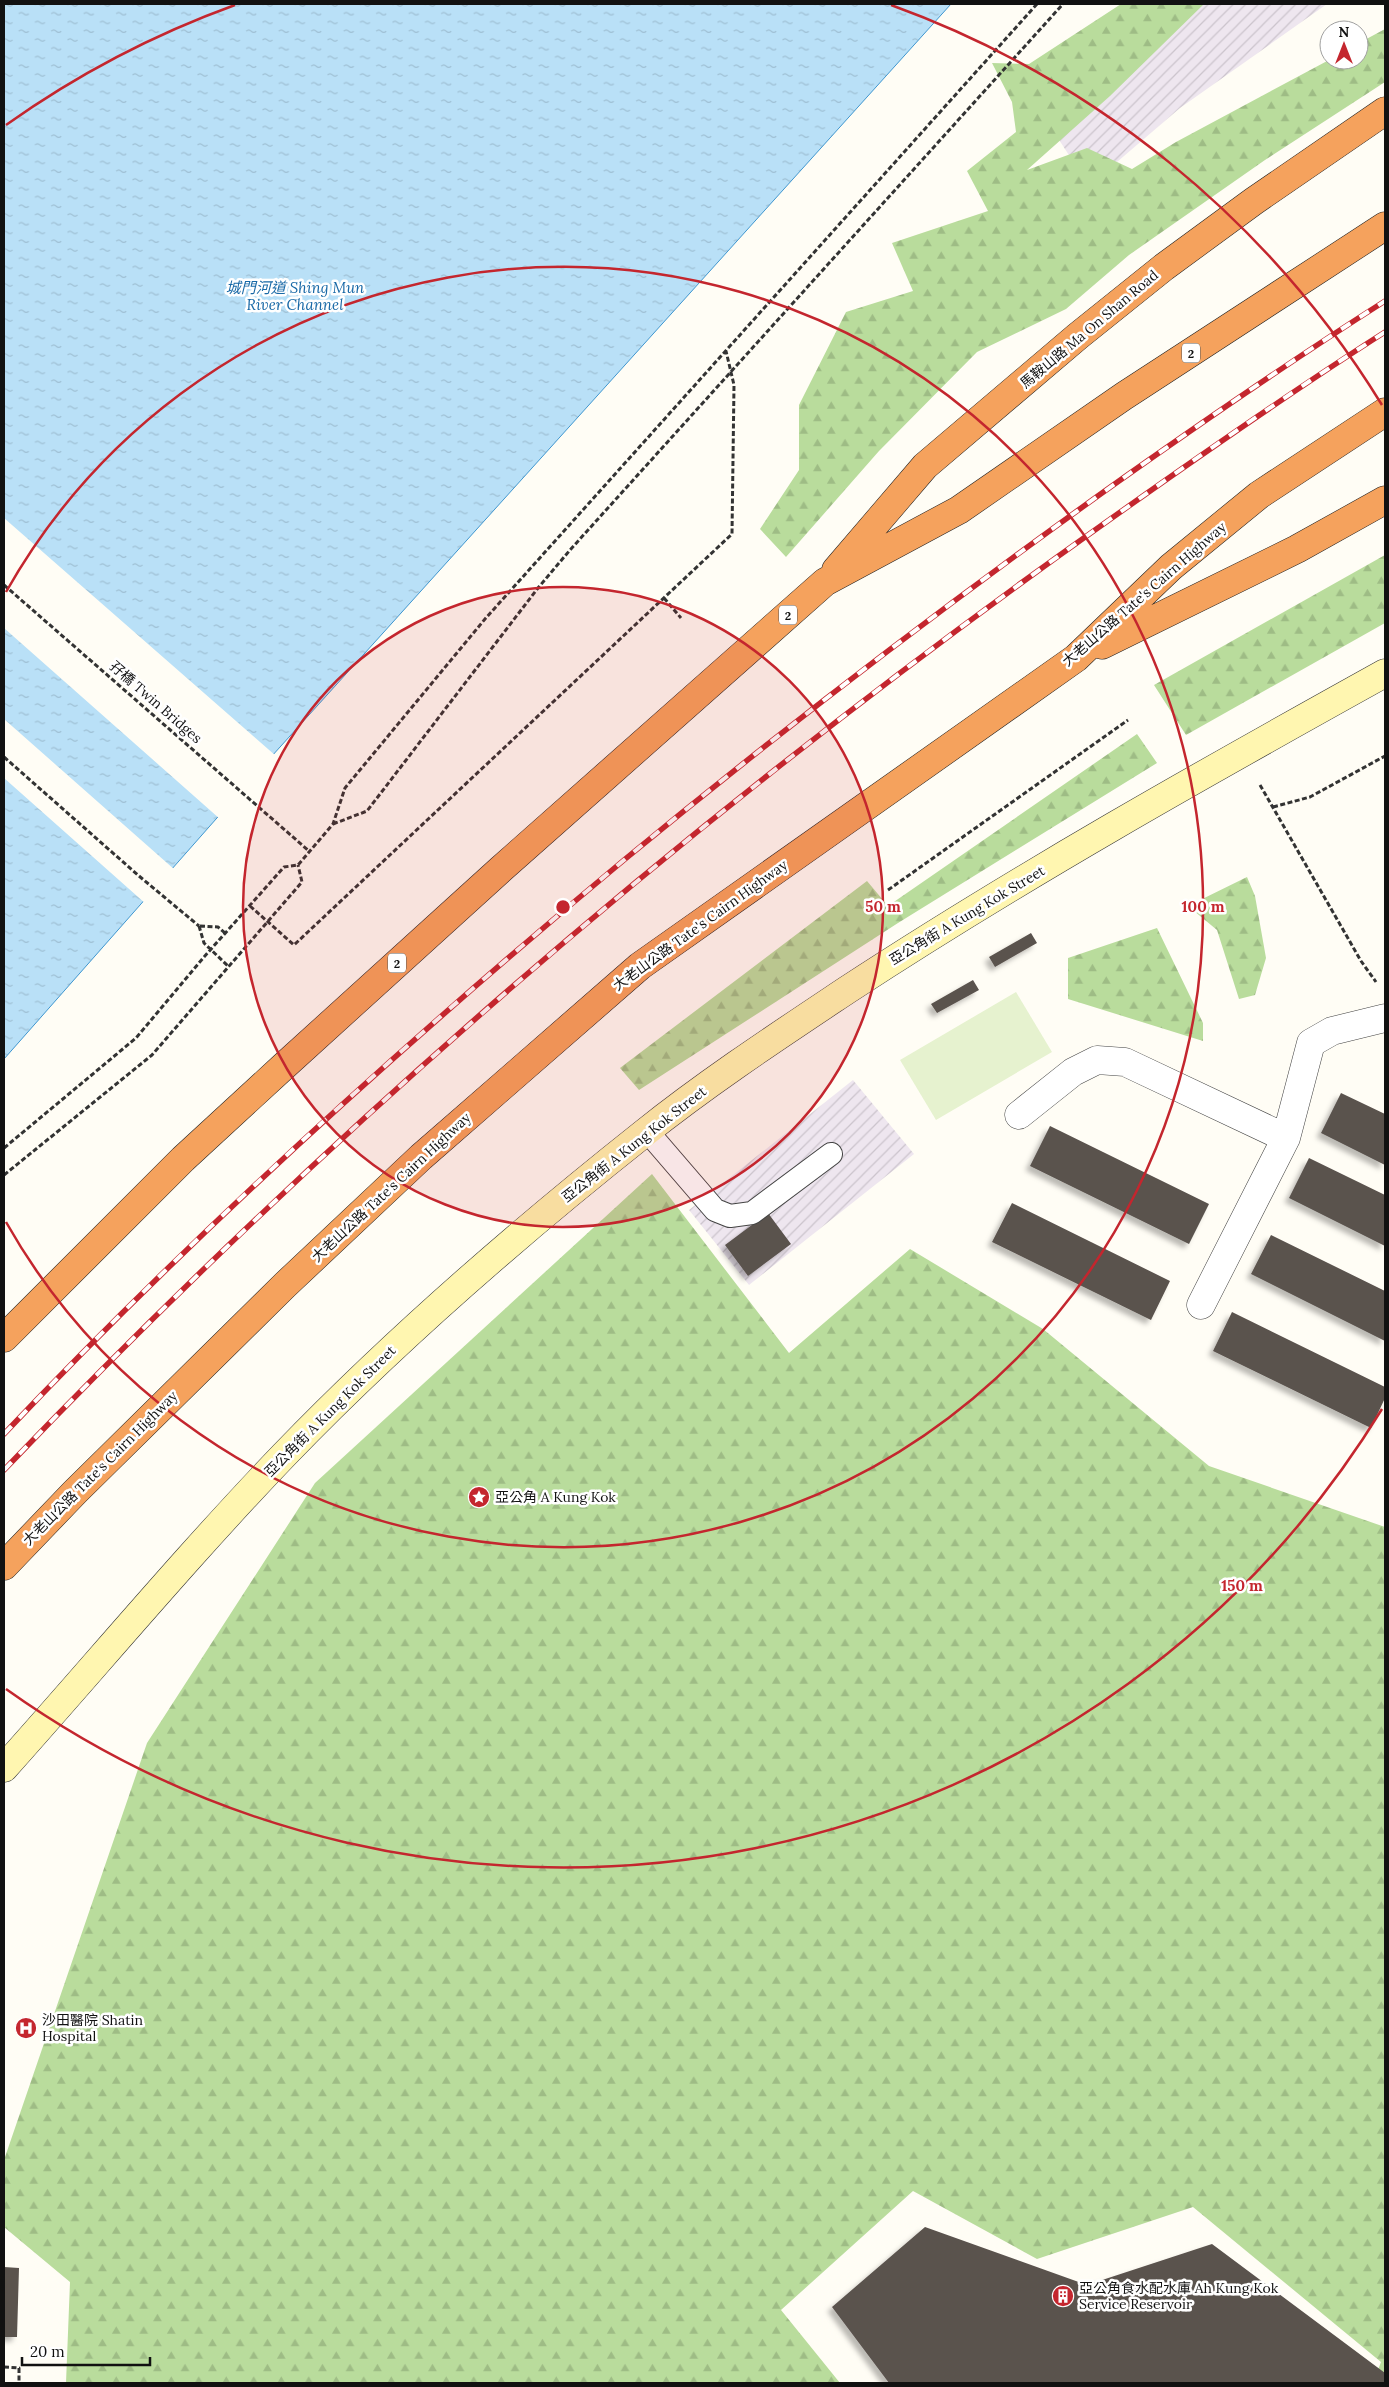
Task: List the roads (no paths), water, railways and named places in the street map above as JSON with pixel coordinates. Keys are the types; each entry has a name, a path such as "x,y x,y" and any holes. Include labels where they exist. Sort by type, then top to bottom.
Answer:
{"highway":[{"name":"馬鞍山路 Ma On Shan Road","path":"825,582 925,466 1078,336 1164,267 1232,217 1385,111"},
{"name":"2","path":"4,1338 183,1159 508,862 825,582 959,510 1124,396 1385,226"},
{"name":"大老山公路 Tate's Cairn Highway","path":"4,1566 147,1419 421,1157 648,960 1076,658 1171,567 1259,495 1385,412"},
{"path":"1076,658 1297,549 1385,500"}],"main road":[{"name":"亞公角街 A Kung Kok Street","path":"4,1768 240,1503 347,1392 484,1266 647,1131 745,1057 905,952 1216,767 1385,673"}],"street":[{"path":"1201,1305 1286,1138 1311,1043 1332,1031 1385,1018"},
{"path":"1019,1115 1073,1072 1097,1060 1125,1062 1286,1138"}],"lane":[{"path":"647,1131 715,1210 730,1216 752,1212 831,1154"}],"water":[{"name":"城門河道 Shing Mun River Channel","path":"4,4 951,4 262,767 4,1059"}],"railway":[{"path":"4,1434 152,1284 305,1138 463,997 682,812 800,718 1041,537 1207,419 1385,301"},
{"path":"4,1470 131,1341 261,1214 394,1091 530,971 670,855 811,741 955,631 1207,451 1385,332"}],"place":[{"name":"亞公角 A Kung Kok","path":"479,1497"},
{"name":"沙田醫院 Shatin Hospital","path":"26,2028"},
{"name":"亞公角食水配水庫 Ah Kung Kok Service Reservoir","path":"1063,2296"}]}
